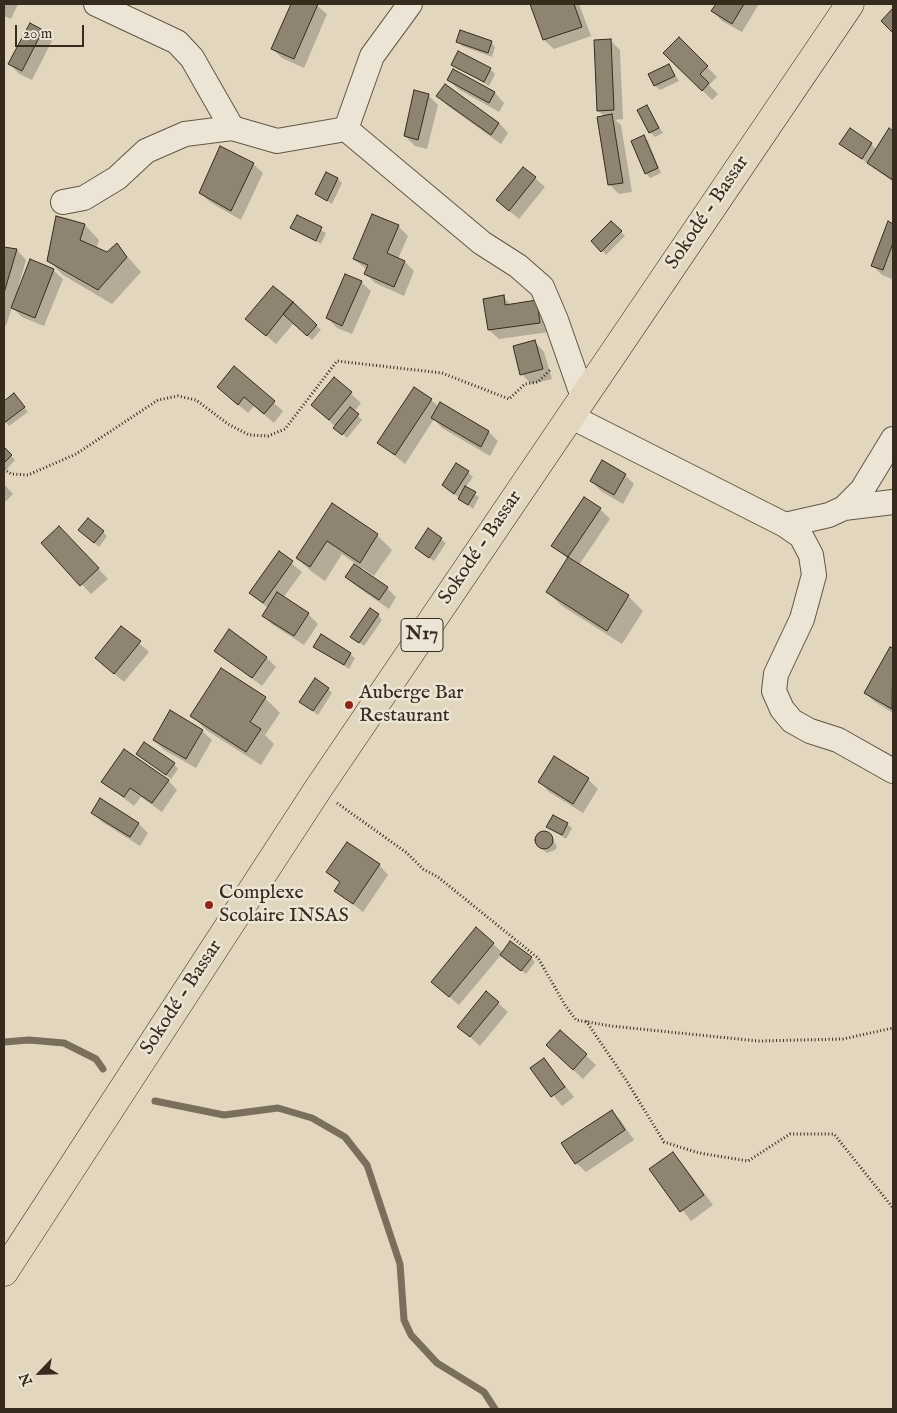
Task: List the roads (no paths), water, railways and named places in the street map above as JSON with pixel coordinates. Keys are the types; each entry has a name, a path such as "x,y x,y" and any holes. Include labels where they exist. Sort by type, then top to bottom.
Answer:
{"main road":[{"name":"Sokodé - Bassar","path":"4,1272 318,789 850,4"}],"street":[{"path":"96,4 177,42 192,58 232,128"},
{"path":"346,129 372,56 410,4"},
{"path":"64,202 84,198 117,178 146,151 185,134 232,128 277,141 346,129"},
{"path":"346,129 482,244 518,266 542,287 570,361 577,406 801,536 811,555 814,575 802,619 776,674 774,691 782,709 792,721 810,731 838,740 893,771"},
{"path":"844,508 862,490 893,440"},
{"path":"785,526 829,515 844,508 893,502"}],"waterway":[{"path":"4,1042 29,1040 64,1043 96,1059 103,1069"},
{"path":"155,1101 224,1115 278,1108 312,1118 345,1137 367,1165 400,1264 404,1320 411,1335 437,1363 484,1392 495,1409"}],"place":[{"name":"Auberge Bar Restaurant","path":"349,705"},
{"name":"Complexe Scolaire INSAS","path":"209,905"}]}
